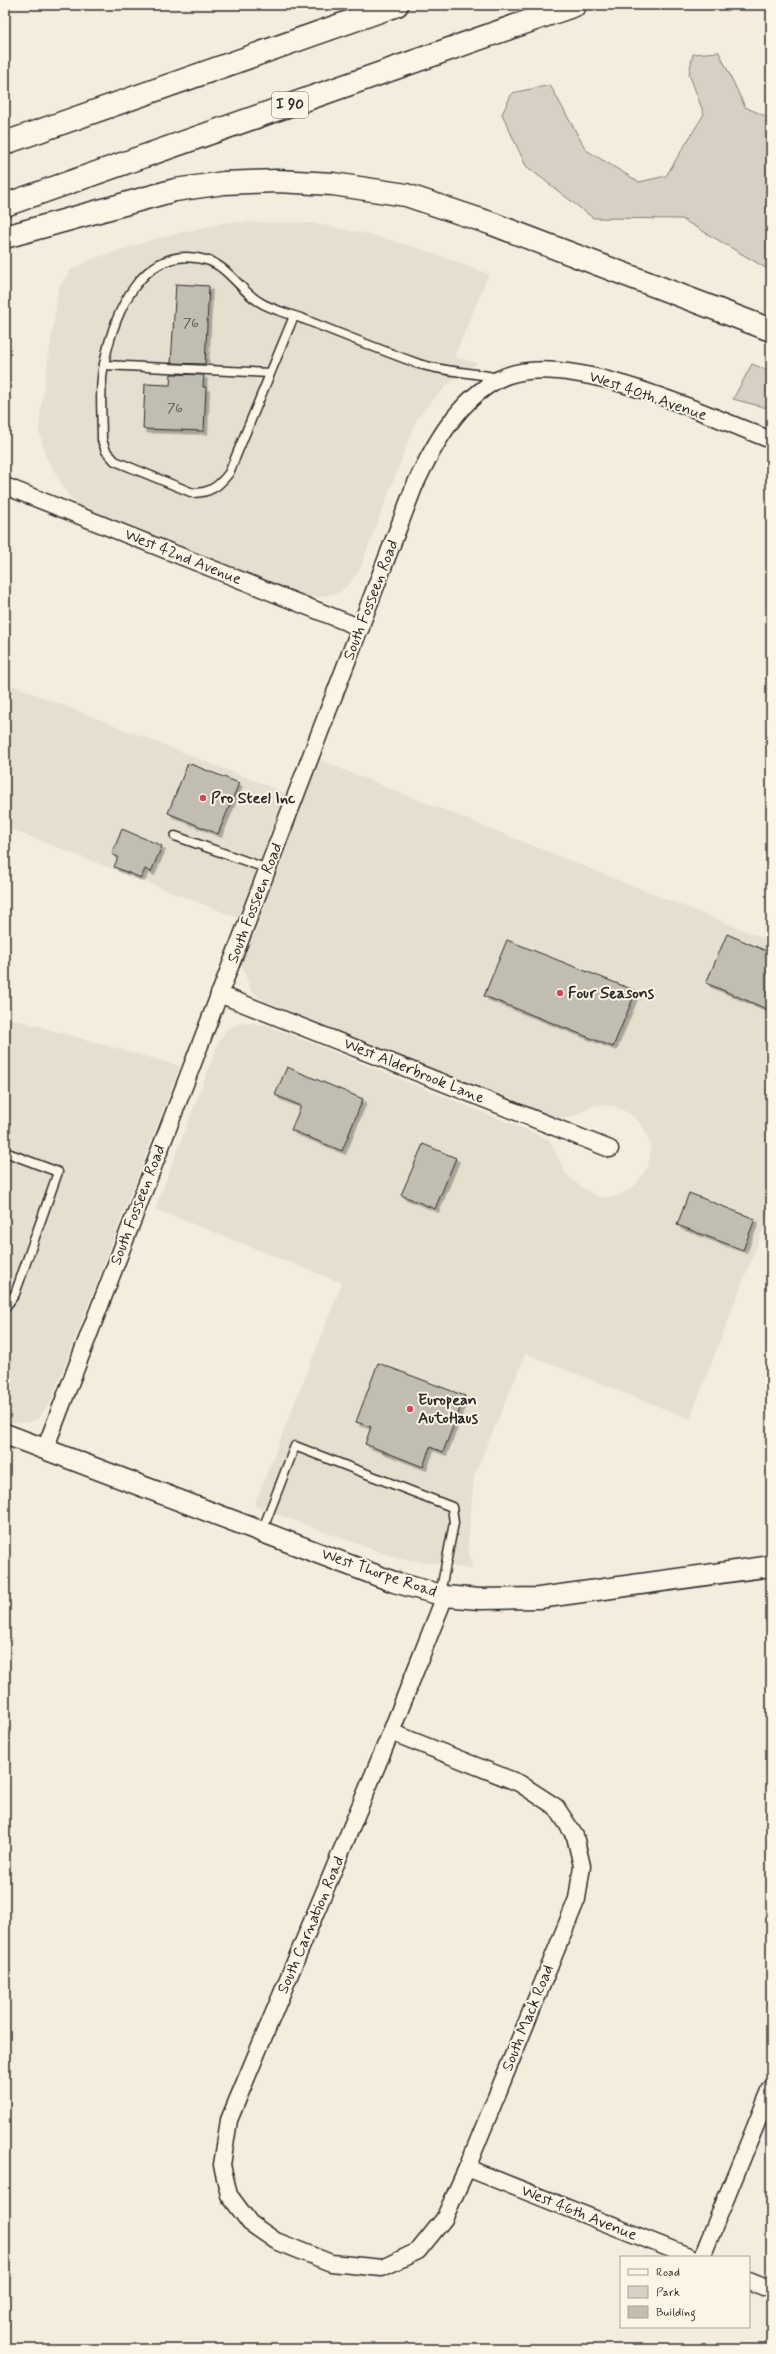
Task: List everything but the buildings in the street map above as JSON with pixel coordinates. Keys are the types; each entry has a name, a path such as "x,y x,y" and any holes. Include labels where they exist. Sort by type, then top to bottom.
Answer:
{"highway":[{"path":"5,143 396,5"},
{"name":"I 90","path":"5,205 576,5"},
{"path":"5,237 103,208 174,190 224,183 277,181 333,184 406,195 490,222 771,330"}],"street":[{"name":"West 40th Avenue","path":"500,379 524,371 540,369 583,374 643,391 771,440"},
{"name":"South Fosseen Road","path":"45,1449 414,487 426,460 440,436 467,404 500,379"},
{"name":"West 42nd Avenue","path":"5,486 361,628"},
{"name":"West Alderbrook Lane","path":"219,994 610,1149"},
{"name":"West Thorpe Road","path":"5,1434 394,1582 442,1595 492,1600 539,1598 771,1566"},
{"name":"South Carnation Road","path":"276,2241 250,2224 229,2195 222,2164 229,2120 392,1732 442,1595"},
{"name":"South Mack Road","path":"276,2241 331,2263 382,2268 418,2251 444,2219 467,2168 577,1899 582,1866 576,1836 556,1807 519,1783 392,1732"},
{"path":"702,2256 771,2088"},
{"name":"West 46th Avenue","path":"467,2168 689,2256"},
{"path":"750,2281 771,2290"}],"lane":[{"path":"294,316 229,473 216,487 201,493 193,492 115,461 106,451 102,440 104,365 114,324 131,293 143,276 160,263 185,257 207,260 226,272 258,302 294,316 418,364 445,372 476,373 500,379"},
{"path":"104,365 270,373"},
{"path":"175,836 268,868"},
{"path":"5,1152 58,1172 15,1294 5,1308"},
{"path":"262,1531 295,1446 452,1507 454,1523 442,1595"}],"shaded area":[{"path":"228,222 312,223 373,235 427,251 489,274 454,357 477,363 447,385 417,418 360,569 351,582 340,592 320,597 302,598 81,507 69,496 45,455 39,429 41,407 59,287 70,271 92,259 162,237"},
{"path":"12,685 286,793 238,918 5,827 5,703"},
{"path":"319,760 771,941 771,1209 690,1419 526,1354 474,1476 468,1546 472,1569 396,1558 254,1506 342,1283 155,1209 219,1041 227,1030 238,1024 253,1023 269,1026 549,1139 566,1174 581,1187 599,1197 617,1196 635,1186 648,1166 651,1147 643,1126 631,1115 615,1106 594,1105 572,1117 560,1119 539,1113 263,1000 251,991 240,960"},
{"path":"5,1017 180,1066 51,1401 38,1419 28,1423 5,1423"}],"green space":[{"path":"719,52 745,107 765,116 771,111 771,271 682,219 593,218 526,166 502,114 512,93 550,85 586,150 639,182 666,176 704,114 689,74 693,54"},
{"path":"752,364 771,372 771,409 733,399"}],"place":[{"name":"Pro Steel Inc","path":"203,798"},
{"name":"Four Seasons","path":"560,993"},
{"name":"European AutoHaus","path":"410,1409"}]}
